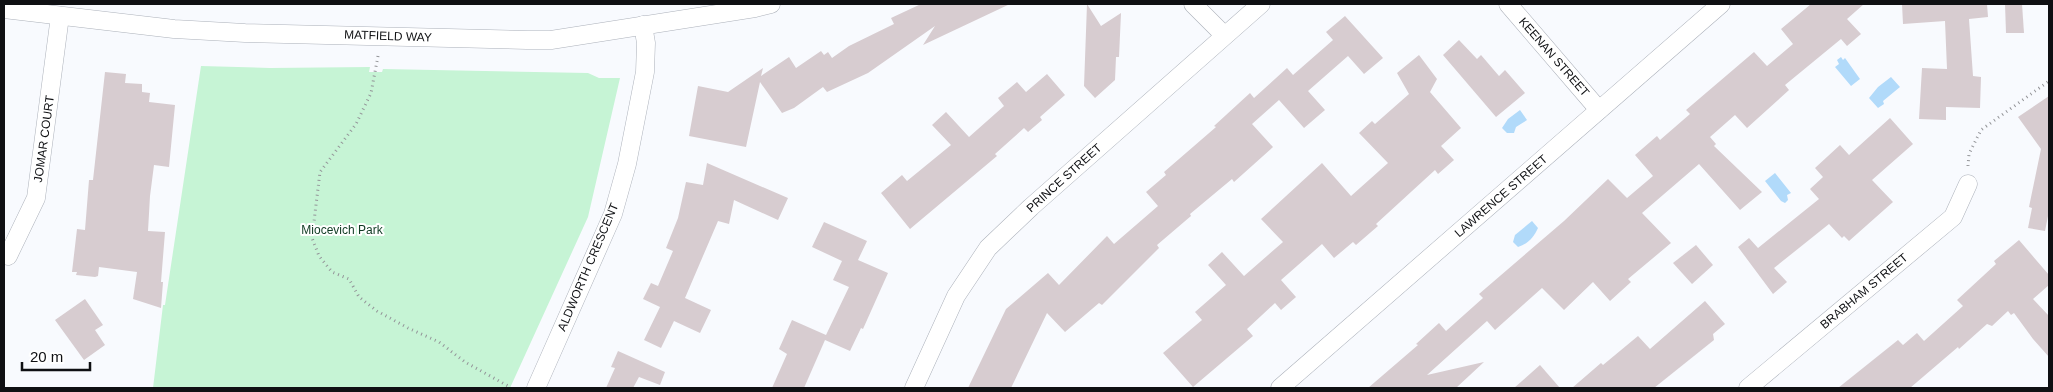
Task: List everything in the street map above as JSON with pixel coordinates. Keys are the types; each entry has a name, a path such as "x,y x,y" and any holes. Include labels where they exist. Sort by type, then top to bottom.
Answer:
{"street":[{"name":"MATFIELD WAY","path":"4,9 174,29 551,40 771,4"},
{"path":"1193,4 1224,35"},
{"name":"PRINCE STREET","path":"914,388 956,296 988,248 1031,206 1261,4"},
{"name":"KEENAN STREET","path":"1508,4 1599,110"},
{"name":"LAWRENCE STREET","path":"1280,388 1721,4"},
{"name":"JOMAR COURT","path":"8,256 36,198 60,16"},
{"name":"ALDWORTH CRESCENT","path":"536,388 613,214 627,164 645,72 646,43 643,25"},
{"name":"BRABHAM STREET","path":"1748,388 1953,217 1968,184"}],"path":[{"path":"378,51 371,93 356,124 320,172 312,238 319,256 332,272 349,279 359,296 377,311 439,342 465,362 508,386"},
{"path":"1968,184 1969,154 1981,130 2049,81"}],"green space":[{"name":"Miocevich Park","path":"201,66 270,68 370,67 369,72 382,72 383,69 588,73 599,78 620,78 588,217 510,388 153,388 163,305 165,305"}],"water":[{"path":"1841,57 1843,60 1845,58 1860,79 1851,86 1835,67 1839,64 1837,60"},
{"path":"1891,77 1900,87 1883,101 1884,104 1878,108 1869,98 1878,87"},
{"path":"1520,110 1527,120 1516,127 1514,133 1507,133 1502,128 1508,119"},
{"path":"1775,173 1791,193 1787,195 1788,200 1785,203 1781,201 1765,181"},
{"path":"1532,221 1538,228 1528,242 1518,247 1513,242 1515,235"}],"building":[{"path":"921,4 1010,4 923,45 935,26 868,73 827,92 823,87 794,108 782,113 760,82 746,147 689,136 698,86 728,92 763,68 761,76 789,57 796,68 821,51 824,55 828,52 832,58 849,46 894,24 891,18"},
{"path":"1087,4 1101,26 1121,13 1119,57 1116,57 1115,80 1095,98 1084,86"},
{"path":"1811,4 1864,4 1847,19 1861,34 1847,46 1841,39 1785,85 1789,90 1747,128 1735,115 1710,137 1716,144 1714,146 1762,192 1740,210 1699,164 1642,213 1671,243 1628,279 1631,282 1610,301 1593,282 1564,310 1542,288 1495,330 1487,321 1427,375 1484,362 1456,388 1368,388 1418,345 1416,344 1439,323 1446,331 1483,298 1479,294 1564,221 1608,179 1627,198 1653,176 1635,155 1657,136 1660,140 1690,114 1686,110 1754,52 1767,66 1793,44 1781,29"},
{"path":"1902,4 1987,4 1988,17 1969,19 1973,76 1981,77 1980,108 1946,107 1946,120 1919,119 1922,68 1947,69 1945,21 1903,24"},
{"path":"2005,4 2022,4 2024,33 2006,33"},
{"path":"1345,16 1383,58 1364,74 1348,56 1308,91 1325,110 1304,128 1279,100 1252,124 1273,147 1234,182 1232,179 1190,214 1191,216 1157,245 1159,248 1102,305 1099,303 1065,332 1047,313 1011,388 968,388 1006,309 1048,273 1059,285 1107,236 1114,244 1158,206 1146,192 1166,175 1164,172 1216,127 1214,126 1250,93 1254,98 1287,68 1293,75 1333,40 1326,32"},
{"path":"1459,40 1477,59 1481,55 1499,76 1505,70 1525,93 1496,117 1443,55"},
{"path":"1419,55 1437,79 1430,92 1461,128 1441,146 1454,160 1438,174 1435,170 1356,245 1353,242 1334,258 1322,244 1281,280 1296,297 1281,310 1275,303 1247,329 1253,336 1193,387 1163,353 1202,320 1195,312 1226,285 1208,265 1222,252 1244,276 1283,242 1261,219 1322,163 1351,196 1388,163 1359,133 1372,121 1375,124 1409,94 1397,73"},
{"path":"105,72 126,74 125,83 142,84 142,92 150,93 149,102 175,105 169,167 154,165 150,196 148,231 165,232 161,308 133,299 137,272 99,267 98,276 95,277 76,275 77,272 72,272 77,229 85,230 89,180 93,180"},
{"path":"1047,74 1065,95 1040,117 1042,120 1028,132 1024,128 995,154 997,156 910,229 881,193 902,175 907,181 951,145 932,125 946,112 969,137 1004,106 998,98 1017,82 1026,92"},
{"path":"2049,96 2049,211 2045,231 2028,228 2032,208 2029,207 2041,149 2018,117"},
{"path":"1890,118 1913,144 1872,180 1893,202 1849,241 1844,236 1842,238 1829,224 1774,268 1787,282 1773,294 1738,247 1749,238 1758,248 1819,199 1810,189 1823,177 1815,168 1840,145 1849,155"},
{"path":"707,163 788,198 778,220 734,200 729,224 718,221 685,298 711,310 700,333 674,321 661,348 644,340 660,307 643,299 651,283 658,286 673,251 666,248 678,218 686,182 703,185"},
{"path":"824,222 867,241 858,260 888,273 863,329 861,328 850,351 825,340 804,388 772,388 787,354 779,349 792,320 826,335 849,287 833,280 842,261 812,247"},
{"path":"2019,240 2049,275 2049,285 2033,299 2049,316 2049,357 2014,313 2011,315 2008,311 1992,326 1987,324 1910,388 1838,388 1898,340 1903,345 1917,333 1924,341 1963,306 1957,300 1996,264 1994,261"},
{"path":"1696,245 1713,265 1692,284 1673,263"},
{"path":"85,299 103,325 95,330 105,345 84,360 55,320"},
{"path":"1705,301 1725,324 1713,334 1714,340 1654,388 1572,388 1601,363 1603,365 1638,336 1650,349"},
{"path":"618,351 665,372 660,385 639,377 633,388 606,388 615,368 611,367"},
{"path":"1540,365 1560,388 1514,388"}]}
